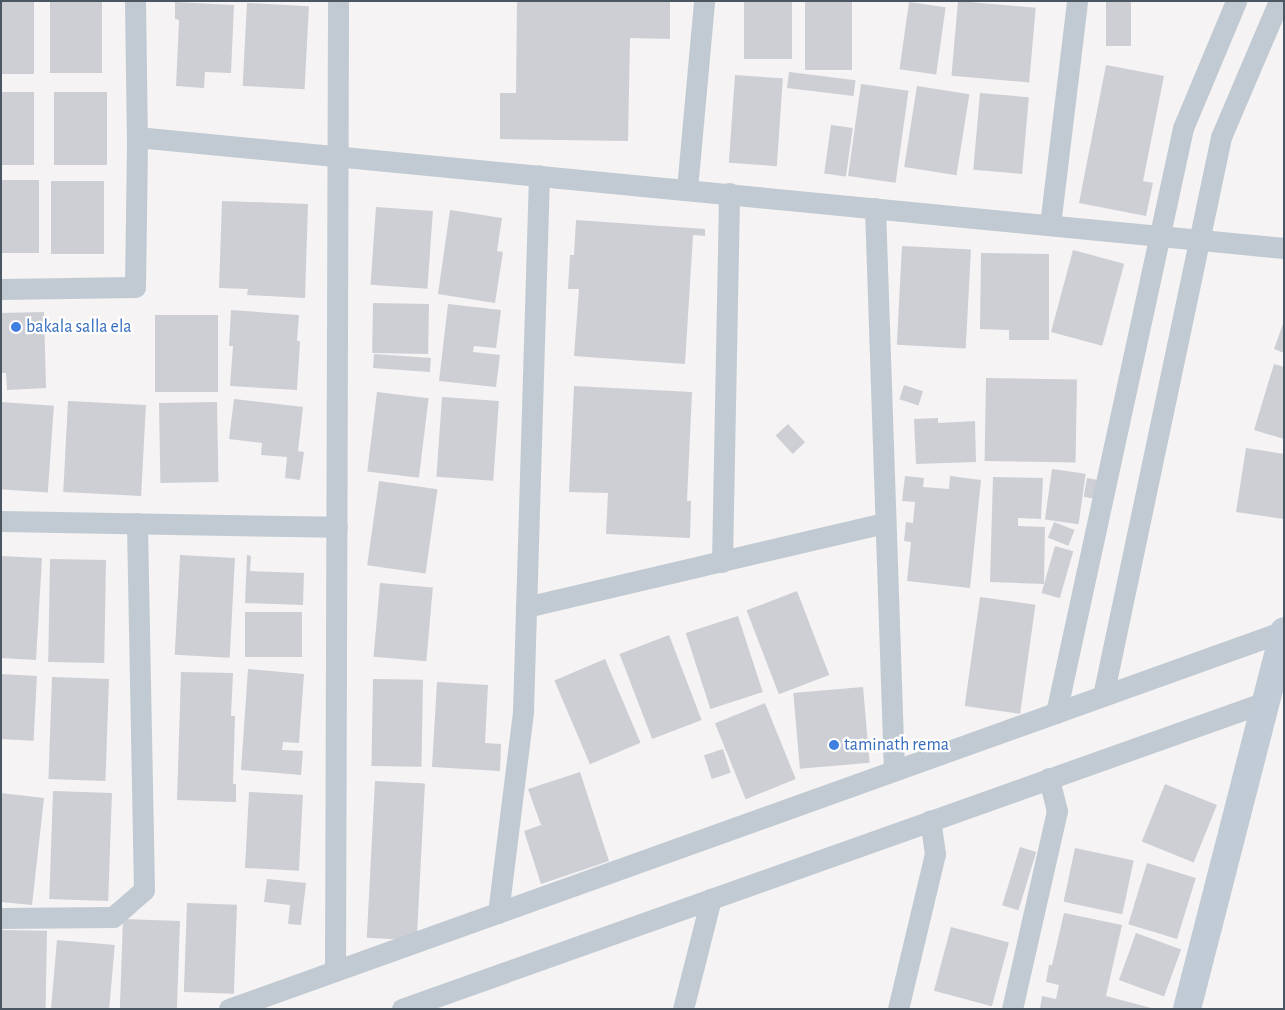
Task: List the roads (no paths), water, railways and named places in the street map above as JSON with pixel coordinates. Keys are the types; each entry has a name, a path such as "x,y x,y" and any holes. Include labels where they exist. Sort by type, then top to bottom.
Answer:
{"street":[{"path":"1,289 135,287 136,1"},
{"path":"335,971 338,1"},
{"path":"687,189 704,1"},
{"path":"1050,225 1077,1"},
{"path":"1056,713 1183,128 1236,1"},
{"path":"1103,696 1221,137 1279,1"},
{"path":"137,137 339,155 1284,248"},
{"path":"498,912 523,711 539,175"},
{"path":"722,562 729,193"},
{"path":"875,208 894,771"},
{"path":"1,521 337,527"},
{"path":"1,918 113,917 144,890 137,523"},
{"path":"526,607 885,523"},
{"path":"229,1009 1284,631"},
{"path":"1187,1009 1284,631"},
{"path":"402,1009 1266,702"},
{"path":"1012,1009 1057,811 1049,778"},
{"path":"898,1009 935,854 930,820"},
{"path":"683,1009 711,898"}],"place":[{"name":"bakala salla ela","path":"16,327"},
{"name":"taminath rema","path":"834,745"}]}
